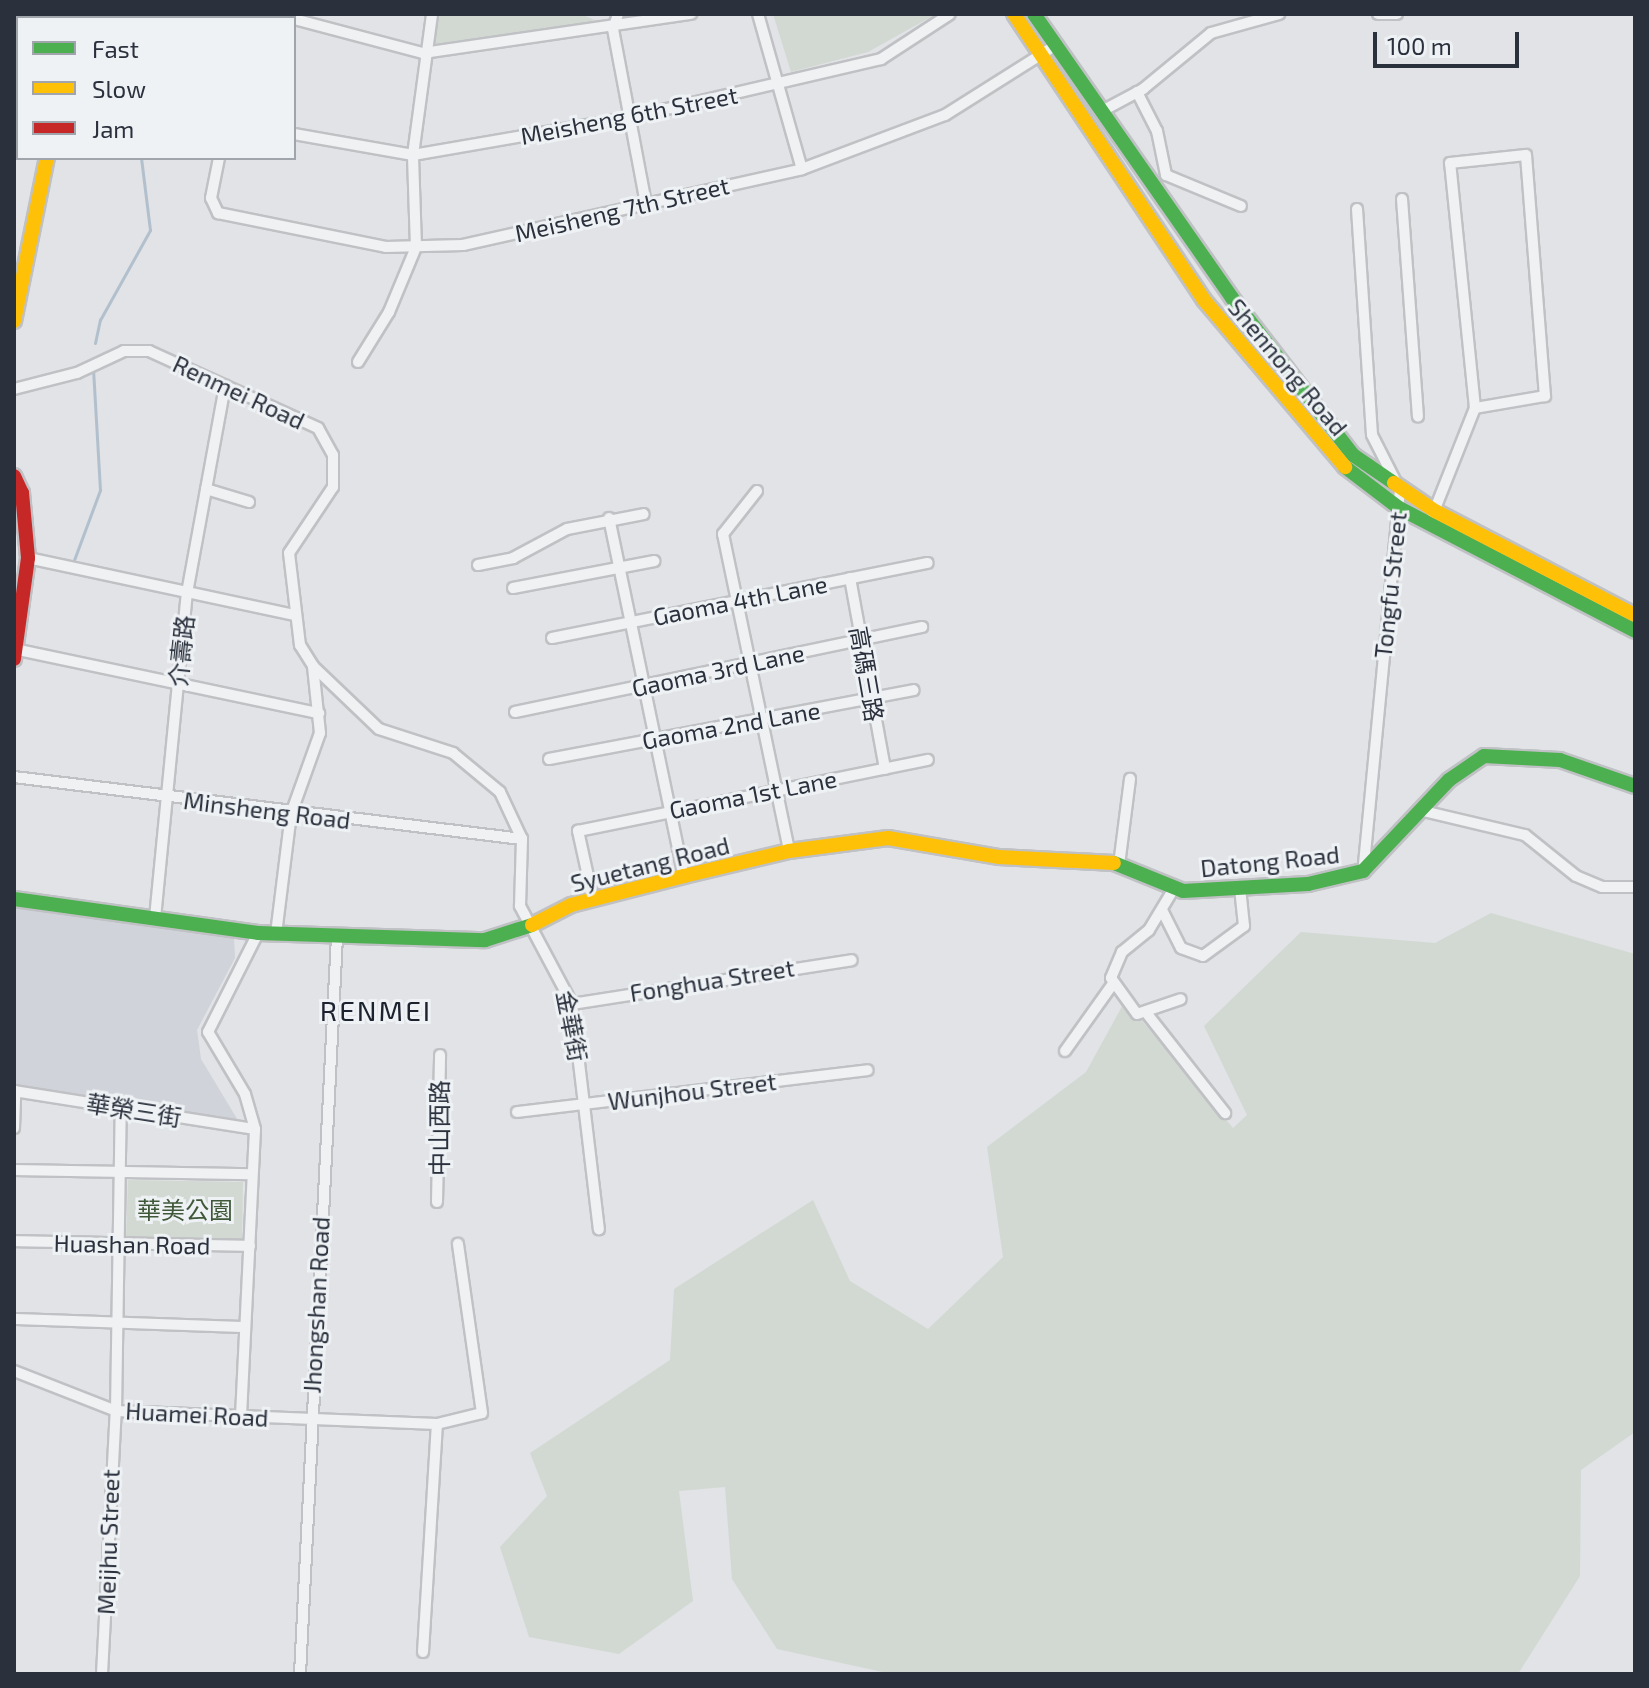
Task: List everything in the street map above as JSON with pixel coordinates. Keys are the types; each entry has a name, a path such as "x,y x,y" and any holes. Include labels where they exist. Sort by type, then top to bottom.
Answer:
{"street":[{"path":"358,362 389,312 416,247 413,155 423,53 432,14"},
{"path":"618,14 613,29 646,203"},
{"path":"296,19 423,53 613,29 691,14"},
{"path":"758,14 782,84 802,169"},
{"name":"Meisheng 6th Street","path":"296,134 413,155 628,118 881,59 950,14"},
{"name":"Shennong Road","path":"1014,14 1204,300 1304,425 1344,467 1399,508 1431,517 1635,615"},
{"name":"Shennong Road","path":"1034,14 1317,412 1353,455 1431,517 1635,631"},
{"path":"1102,111 1137,92 1211,33 1279,14"},
{"path":"1378,14 1397,14"},
{"name":"Meisheng 7th Street","path":"219,160 211,198 218,213 386,247 463,245 802,169 945,115 1056,45"},
{"path":"1137,92 1157,131 1166,175 1241,206"},
{"path":"1431,517 1475,408 1465,278 1450,163 1526,155 1539,272 1545,396 1475,408"},
{"path":"14,321 32,256 47,160"},
{"path":"1402,199 1418,416"},
{"name":"Tongfu Street","path":"1357,209 1372,435 1400,490 1363,871"},
{"name":"Renmei Road","path":"14,389 77,373 124,351 149,351 318,428 333,455 333,487 289,553 300,645 313,666 379,729 453,753 480,769 500,792 522,839 520,906 529,928"},
{"name":"介壽路","path":"155,918 187,593 225,385"},
{"path":"14,476 22,493 28,558 15,652 319,713"},
{"path":"206,489 249,502"},
{"path":"757,491 723,534 789,851"},
{"path":"478,565 513,558 567,529 609,518 644,514"},
{"path":"609,518 684,876"},
{"path":"28,558 295,615"},
{"path":"513,588 654,561"},
{"name":"Gaoma 4th Lane","path":"552,638 928,563"},
{"name":"高碼三路","path":"850,578 885,769"},
{"name":"Gaoma 3rd Lane","path":"515,712 922,627"},
{"path":"276,934 291,814 320,733 313,666"},
{"name":"Gaoma 2nd Lane","path":"549,759 914,690"},
{"name":"Datong Road","path":"961,850 1040,859 1083,855 1119,865 1173,890 1308,884 1363,871 1419,810 1484,756 1560,760 1635,786"},
{"name":"Gaoma 1st Lane","path":"593,899 578,831 776,788 928,760"},
{"name":"Minsheng Road","path":"14,777 167,799 522,839"},
{"path":"1119,865 1130,779"},
{"path":"1419,810 1525,835 1576,876 1602,887 1635,887"},
{"name":"Syuetang Road","path":"14,899 258,933 485,940 529,928 593,899 789,851 904,838 961,850"},
{"path":"1162,910 1181,948 1203,956 1244,926 1240,888"},
{"path":"1065,1051 1112,985 1122,952 1162,910 1173,890"},
{"name":"金華街","path":"529,928 567,986 572,1004 587,1104 599,1229"},
{"path":"241,1416 255,1129 245,1094 209,1042 216,1012 258,933"},
{"name":"Jhongshan Road","path":"300,1674 309,1419 337,937"},
{"name":"Fonghua Street","path":"572,1004 852,960"},
{"path":"1112,985 1137,1014 1148,1015 1181,999"},
{"path":"1148,1015 1225,1113"},
{"name":"中山西路","path":"437,1202 440,1055"},
{"name":"Wunjhou Street","path":"517,1112 867,1070"},
{"path":"14,1128 15,1091"},
{"name":"華榮三街","path":"15,1091 255,1129"},
{"name":"Meijhu Street","path":"102,1674 116,1411 121,1108"},
{"path":"14,1170 252,1174"},
{"name":"Huashan Road","path":"14,1241 250,1246"},
{"name":"Huamei Road","path":"14,1371 116,1411 437,1424 482,1413 458,1244"},
{"path":"14,1319 244,1327"},
{"path":"423,1652 437,1424"}],"shaded area":[{"path":"14,908 234,938 235,958 197,1030 201,1059 239,1122 14,1084"}],"green space":[{"path":"440,14 581,14 601,23 431,47"},
{"path":"773,14 936,14 868,52 791,72"},
{"path":"1491,913 1635,954 1635,1432 1581,1470 1580,1576 1518,1674 892,1674 777,1649 732,1579 725,1487 679,1491 693,1601 619,1654 529,1637 500,1547 547,1496 530,1453 670,1360 674,1289 813,1200 850,1281 928,1329 1003,1257 987,1147 1086,1072 1125,1001 1233,1128 1247,1115 1204,1026 1301,932 1435,943"},
{"name":"華美公園","path":"128,1180 243,1182 242,1240 126,1238"}],"waterway":[{"path":"95,343 100,320 150,230 141,160"},
{"path":"74,560 100,490 93,370"}],"traffic: fast":[{"path":"1034,14 1232,298 1353,455 1394,483"},
{"path":"1345,467 1399,508 1635,631"},
{"path":"1114,863 1183,891 1308,884 1363,871 1449,780 1484,756 1560,760 1635,786"},
{"path":"14,899 258,933 485,940 532,925"}],"traffic: slow":[{"path":"1014,14 1204,300 1345,467"},
{"path":"14,321 47,160"},
{"path":"1394,483 1435,511 1635,615"},
{"path":"532,925 571,905 684,876 789,851 888,838 999,857 1114,863"}],"traffic: jam":[{"path":"14,476 22,493 28,558 14,659"}],"district":[{"name":"RENMEI","path":"376,1010"}]}
